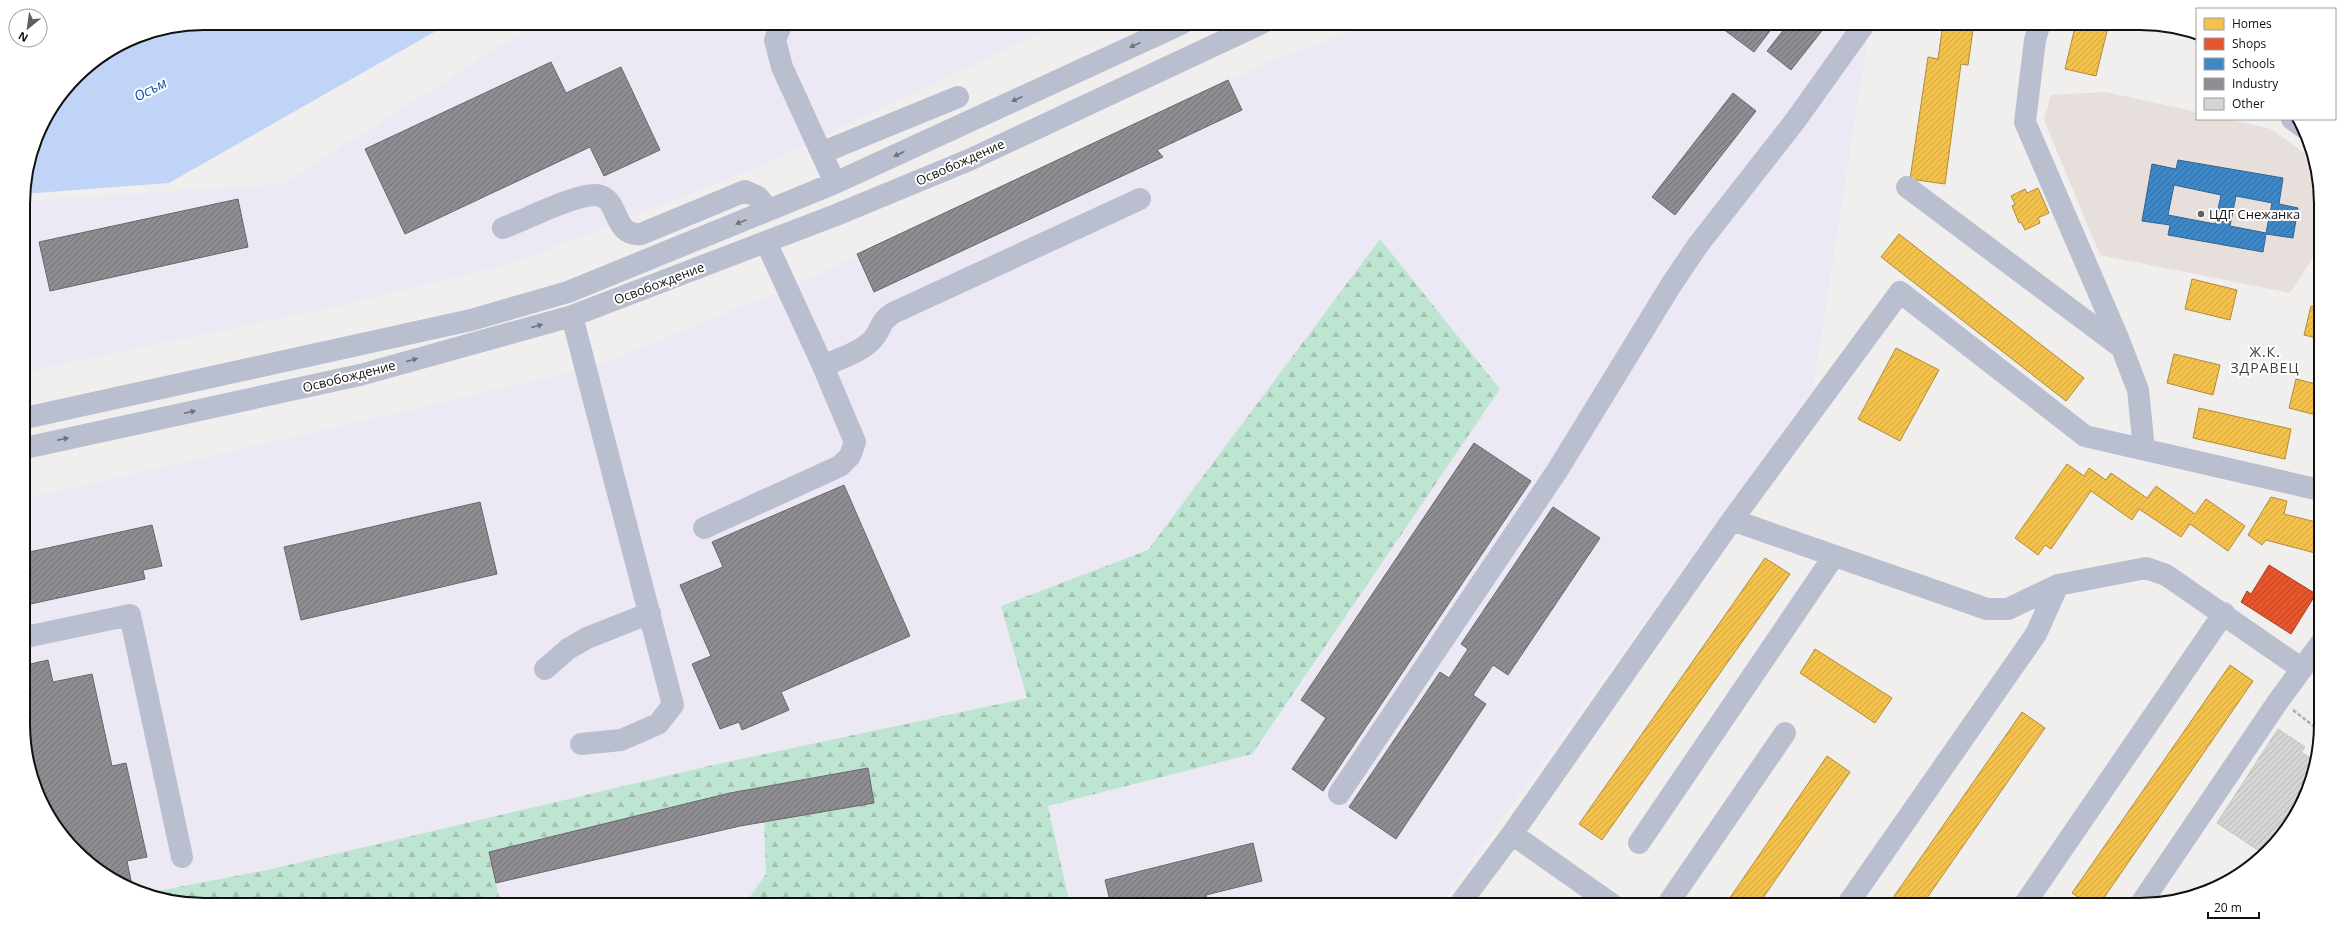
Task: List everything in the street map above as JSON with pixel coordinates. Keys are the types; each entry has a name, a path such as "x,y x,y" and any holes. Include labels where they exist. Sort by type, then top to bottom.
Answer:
{"street":[{"path":"779,30 775,40 782,67 835,183"},
{"name":"Освобождение","path":"30,417 471,320 568,292 835,183 1168,30"},
{"name":"Освобождение","path":"30,447 360,375 572,316 766,242 969,160 1247,30"},
{"path":"1339,794 1549,484 1670,285 1694,251 1795,121 1860,30"},
{"path":"2038,30 2035,40 2025,122 2122,348 2138,390 2144,449"},
{"path":"821,153 958,97"},
{"path":"1906,187 2122,348"},
{"path":"503,228 579,198 597,195 608,200 625,231 632,235 641,234 744,191 758,197 769,210"},
{"path":"823,366 866,345 874,339 883,319 893,313 1140,199"},
{"path":"704,528 840,466 850,456 855,442 823,366 766,242"},
{"path":"1464,898 1512,834 1732,520 1900,292 2085,436 2314,489"},
{"path":"572,316 673,705 658,724 621,740 581,744"},
{"path":"1732,520 1987,609 2008,609 2058,585 2146,568 2166,575 2224,613 2302,669"},
{"path":"1639,843 1834,556"},
{"path":"1851,898 2036,634 2058,585"},
{"path":"545,669 568,649 587,638 650,613"},
{"path":"2029,898 2224,613"},
{"path":"30,636 130,615 182,857"},
{"path":"2145,898 2279,700 2314,653"},
{"path":"1672,898 1785,733"},
{"path":"1512,834 1603,898"}],"path":[{"path":"2279,700 2314,726"}],"shaded area":[{"path":"526,30 1046,30 757,168 511,264 325,309 30,371 30,201 283,184"},
{"path":"1355,30 1869,30 1813,389 1445,898 1068,898 1048,806 1252,754 1380,239 1148,550 1001,606 1027,698 713,765 267,870 156,891 137,885 107,869 89,855 73,839 59,821 43,791 39,780 33,758 30,736 30,498 594,367 809,279 1273,60"},
{"name":"ЦДГ Снежанка","path":"2106,92 2196,112 2196,120 2231,120 2271,129 2307,155 2311,170 2314,192 2314,256 2290,293 2100,255 2044,120 2051,95"},
{"path":"764,821 766,874 749,898 499,898 496,883"}],"green space":[{"path":"1380,239 1500,389 1252,754 1048,806 1068,898 749,898 766,874 764,821 874,802 868,768 730,793 489,852 499,898 192,898 156,891 267,870 713,765 1027,698 1001,606 1148,550"}],"water":[{"name":"Осъм","path":"192,30 438,30 169,183 30,193 33,170 39,148 43,137 59,107 73,89 89,73 107,59 137,43 170,33"}],"building: Homes":[{"path":"1942,30 1973,30 1968,65 1961,64 1945,184 1910,179 1928,57 1938,59"},
{"path":"2074,30 2107,30 2096,76 2065,69"},
{"path":"2038,188 2049,213 2038,218 2040,223 2025,230 2021,222 2019,223 2012,206 2015,204 2011,196 2025,189 2027,193"},
{"path":"1899,234 2084,378 2066,401 1881,257"},
{"path":"2192,279 2237,290 2230,320 2185,309"},
{"path":"2311,306 2314,307 2314,338 2304,335"},
{"path":"1896,348 1939,370 1900,441 1858,419"},
{"path":"2174,354 2220,365 2213,395 2167,383"},
{"path":"2296,379 2314,384 2314,414 2289,408"},
{"path":"2199,408 2291,429 2285,459 2193,438"},
{"path":"2067,464 2084,476 2089,468 2106,480 2111,473 2147,498 2156,486 2195,514 2206,499 2245,526 2228,551 2190,524 2181,537 2139,509 2132,520 2091,491 2051,549 2045,545 2038,555 2015,538"},
{"path":"2271,497 2287,501 2284,514 2314,522 2314,553 2266,540 2262,545 2248,535"},
{"path":"1765,558 1790,574 1602,840 1579,824"},
{"path":"1815,649 1892,698 1875,723 1800,673"},
{"path":"2230,665 2253,681 2104,898 2079,898 2072,893"},
{"path":"2022,712 2045,728 1927,898 1893,898"},
{"path":"1827,756 1850,772 1763,898 1730,898"}],"building: Shops":[{"path":"2269,565 2314,593 2314,597 2291,634 2241,602 2247,591 2251,594"}],"building: Schools":[{"path":"2178,160 2283,178 2279,204 2298,208 2293,238 2266,234 2263,252 2168,235 2170,225 2142,221 2152,164 2176,169","holes":["2174,185 2221,195 2215,224 2168,215","2236,196 2272,203 2266,233 2230,226"]}],"building: Industry":[{"path":"1724,30 1771,30 1754,52"},
{"path":"1784,30 1822,30 1791,70 1767,51"},
{"path":"551,62 566,93 621,67 660,150 604,176 590,147 405,234 365,149"},
{"path":"1228,80 1242,110 1157,150 1163,157 874,292 857,254"},
{"path":"1733,93 1756,111 1675,215 1652,197"},
{"path":"238,199 248,247 50,291 39,242"},
{"path":"1474,443 1531,481 1323,791 1292,769 1326,718 1301,700"},
{"path":"844,485 910,636 781,692 789,710 742,730 739,722 720,729 692,664 711,656 680,585 723,567 712,542"},
{"path":"480,502 497,574 301,620 284,547"},
{"path":"1553,507 1600,538 1508,675 1493,665 1473,695 1486,704 1396,839 1349,807 1440,672 1449,678 1468,649 1461,644"},
{"path":"152,525 162,566 143,570 145,579 30,604 30,552"},
{"path":"48,660 53,682 92,674 112,766 126,763 147,857 127,861 131,882 107,869 89,855 73,839 59,821 43,791 31,747 30,664"},
{"path":"868,768 874,803 740,826 496,883 489,852 730,793"},
{"path":"1253,843 1262,881 1206,895 1207,898 1109,898 1105,880"}],"building: Other":[{"path":"2278,729 2305,747 2301,752 2311,758 2301,791 2285,821 2259,851 2217,823"}],"place":[{"name":"ЦДГ Снежанка","path":"2201,214"}],"district":[{"name":"Ж.К. ЗДРАВЕЦ","path":"2265,360"}]}
